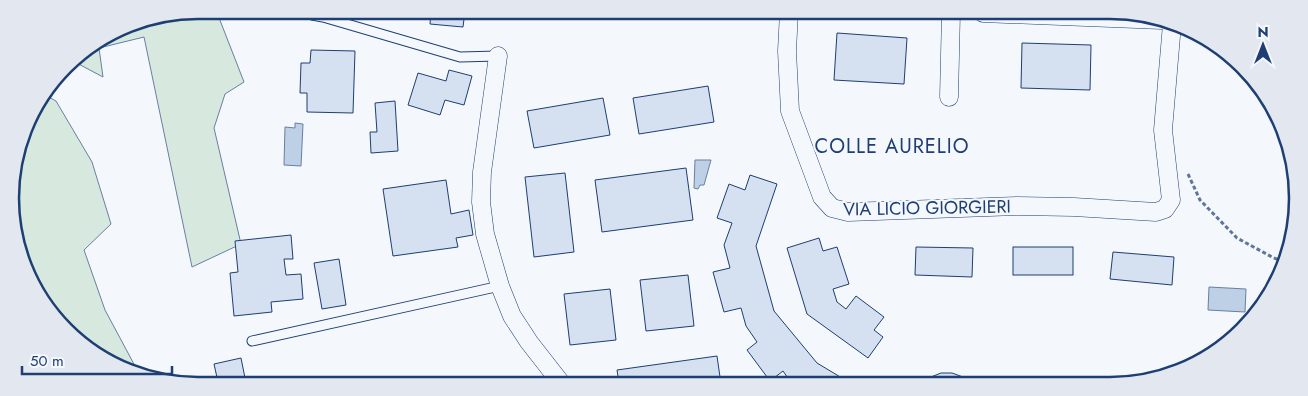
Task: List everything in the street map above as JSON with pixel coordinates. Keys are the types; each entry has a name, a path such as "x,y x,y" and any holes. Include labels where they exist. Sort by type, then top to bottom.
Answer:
{"street":[{"name":"VIA LICIO GIORGIERI","path":"789,19 787,68 790,112 822,198 832,208 854,212 1017,206 1163,211 1171,203 1163,130 1172,29"},
{"path":"949,97 951,19"},
{"path":"498,56 482,172 481,202 485,234 500,286 512,316 529,342 556,377"}],"lane":[{"path":"330,19 460,57 498,56"},
{"path":"252,341 500,286"}],"path":[{"path":"1184,166 1200,200 1238,238 1279,260"}],"shaded area":[{"path":"186,19 220,19 244,82 225,94 214,128 241,244 192,267 144,37 100,48 129,32 163,22"},
{"path":"99,48 103,77 79,64"},
{"path":"49,97 56,101 92,162 111,224 84,250 105,310 135,366 98,347 71,325 49,298 28,256 20,221 20,175 32,129"}],"water":[{"path":"295,123 303,124 301,166 284,165 285,127 295,128"},
{"path":"695,160 711,160 704,185 700,185 698,189 694,188"},
{"path":"1209,287 1246,289 1245,312 1208,310"}],"building":[{"path":"430,19 464,19 463,27 430,24"},
{"path":"837,33 907,38 904,84 834,80"},
{"path":"1022,43 1091,45 1090,90 1021,88"},
{"path":"311,50 355,51 353,113 307,112 307,93 300,93 301,63 310,63"},
{"path":"449,70 472,76 464,105 445,100 440,115 408,105 418,73 446,81"},
{"path":"708,86 714,122 639,134 633,98"},
{"path":"603,98 610,135 534,148 527,111"},
{"path":"395,101 398,151 371,153 370,132 377,132 375,103"},
{"path":"686,168 693,220 602,232 595,180"},
{"path":"565,173 574,252 534,257 525,177"},
{"path":"750,175 777,184 756,246 774,311 817,363 840,377 787,377 783,371 775,377 767,377 747,350 757,342 746,326 741,308 724,312 713,272 730,268 724,245 732,223 717,218 729,184 745,190"},
{"path":"446,180 451,214 469,210 473,235 456,238 458,247 393,256 383,189"},
{"path":"291,235 293,259 284,259 286,275 301,274 303,299 271,302 272,312 234,316 230,273 238,272 235,241"},
{"path":"819,238 823,251 837,247 849,284 833,289 837,302 846,309 856,296 884,317 874,330 883,337 868,358 807,314 787,248"},
{"path":"916,247 973,248 972,277 915,275"},
{"path":"1013,247 1073,247 1073,275 1013,275"},
{"path":"1113,252 1174,257 1172,285 1110,279"},
{"path":"339,259 346,305 322,309 314,263"},
{"path":"688,275 694,326 646,331 640,280"},
{"path":"610,289 616,340 570,345 564,294"},
{"path":"717,356 720,377 618,377 617,370"},
{"path":"241,358 245,377 217,377 214,364"},
{"path":"941,373 952,373 963,377 931,377"}],"district":[{"name":"COLLE AURELIO","path":"892,146"}]}
